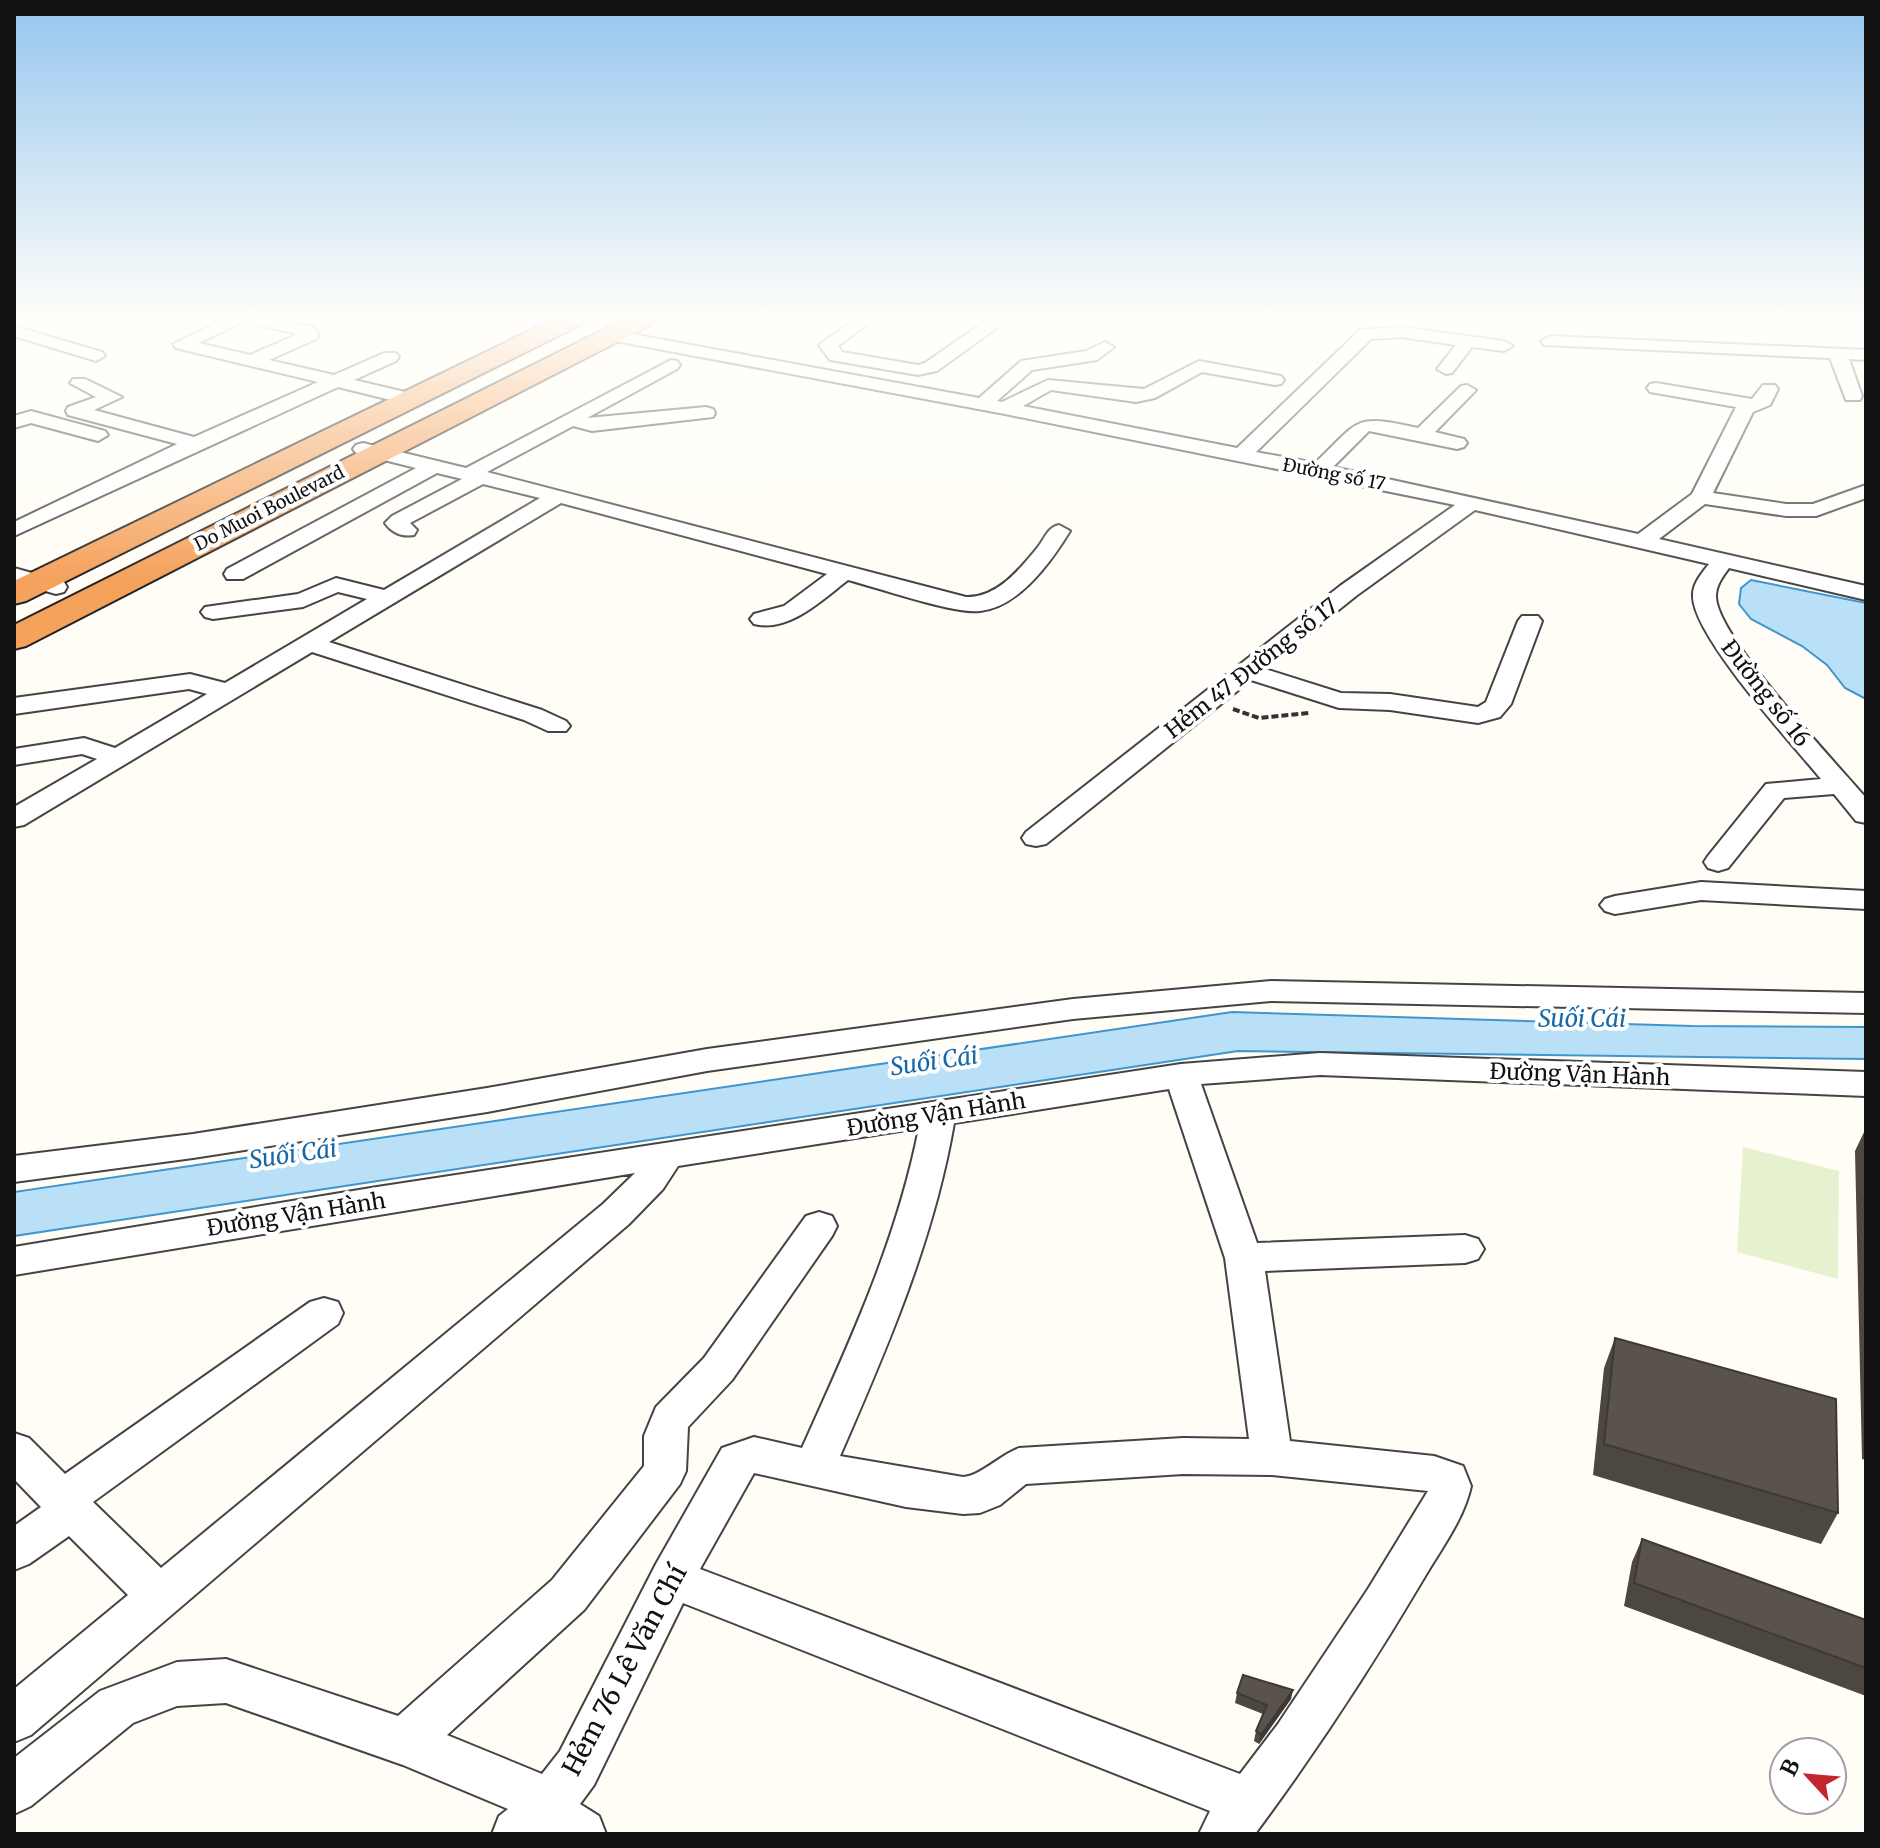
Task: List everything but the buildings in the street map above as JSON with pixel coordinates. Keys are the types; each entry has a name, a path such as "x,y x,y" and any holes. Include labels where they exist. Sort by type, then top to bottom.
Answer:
{"highway":[{"name":"Do Muoi Boulevard","path":"14,608 31,584 396,406"},
{"name":"Do Muoi Boulevard","path":"31,584 419,406"},
{"name":"Do Muoi Boulevard","path":"14,639 451,406"},
{"name":"Do Muoi Boulevard","path":"14,627 370,451"}],"street":[{"path":"88,406 75,411 195,443"},
{"path":"14,530 278,406"},
{"path":"406,530 396,523 399,520 595,406"},
{"name":"Đường số 17","path":"995,406 1471,503 1857,591"},
{"path":"1241,455 1291,406"},
{"path":"1422,435 1451,406"},
{"path":"1641,542 1701,497 1748,406"},
{"path":"571,419 592,425 706,413"},
{"path":"14,422 31,417 90,432 165,457"},
{"path":"1318,471 1364,426 1377,425 1457,443"},
{"path":"370,451 558,496 966,604 987,603 1009,589 1052,544 1059,531"},
{"path":"235,574 434,466"},
{"path":"1701,497 1786,510 1816,510 1866,491"},
{"path":"14,819 558,496"},
{"name":"Hẻm 47 Đường số 17","path":"1036,838 1348,591 1471,503"},
{"name":"Đường số 16","path":"1723,561 1709,579 1704,597 1719,634 1745,672 1866,815"},
{"path":"1857,591 1866,568"},
{"path":"762,619 792,611 844,572"},
{"path":"213,612 303,600 336,585 385,597"},
{"path":"1248,671 1339,700 1390,702 1478,715 1491,712 1498,704 1530,621"},
{"path":"309,643 523,711 557,726"},
{"path":"14,706 190,681 228,692"},
{"path":"14,757 84,746 117,757"},
{"path":"1718,862 1776,790 1839,786"},
{"path":"1615,905 1701,891 1866,900"},
{"path":"14,1169 193,1146 410,1112 707,1060 1119,1005 1271,991 1866,1003"},
{"name":"Đường Vận Hành","path":"14,1261 1181,1075 1320,1064 1866,1084"},
{"path":"1181,1075 1244,1258 1272,1457"},
{"path":"814,1467 870,1342 913,1216 935,1141 939,1113"},
{"path":"14,1719 616,1214 650,1180 667,1155"},
{"path":"405,1742 568,1595 665,1471 665,1436 670,1419 718,1369 819,1226"},
{"path":"1244,1258 1465,1249"},
{"path":"14,1550 68,1504 324,1313"},
{"path":"14,1451 159,1597"},
{"name":"Hẻm 76 Lê Văn Chí","path":"14,1789 117,1707 177,1684 226,1681 405,1742 550,1823 672,1578 737,1461 754,1455 917,1489 971,1496 984,1494 1007,1471 1019,1466 1183,1456 1272,1457 1434,1474 1448,1479 1447,1500 1384,1604 1295,1741 1235,1817"},
{"path":"672,1578 1235,1817"}],"path":[{"path":"1209,701 1259,718 1284,718 1322,711"}],"green space":[{"path":"1743,1147 1839,1171 1838,1279 1737,1252"}],"water":[{"path":"1751,580 1866,603 1866,699 1845,688 1827,665 1802,646 1751,619 1739,604 1741,588"},
{"name":"Suối Cái","path":"1232,1012 1692,1026 1866,1027 1866,1059 1238,1051 14,1236 14,1192"}]}
